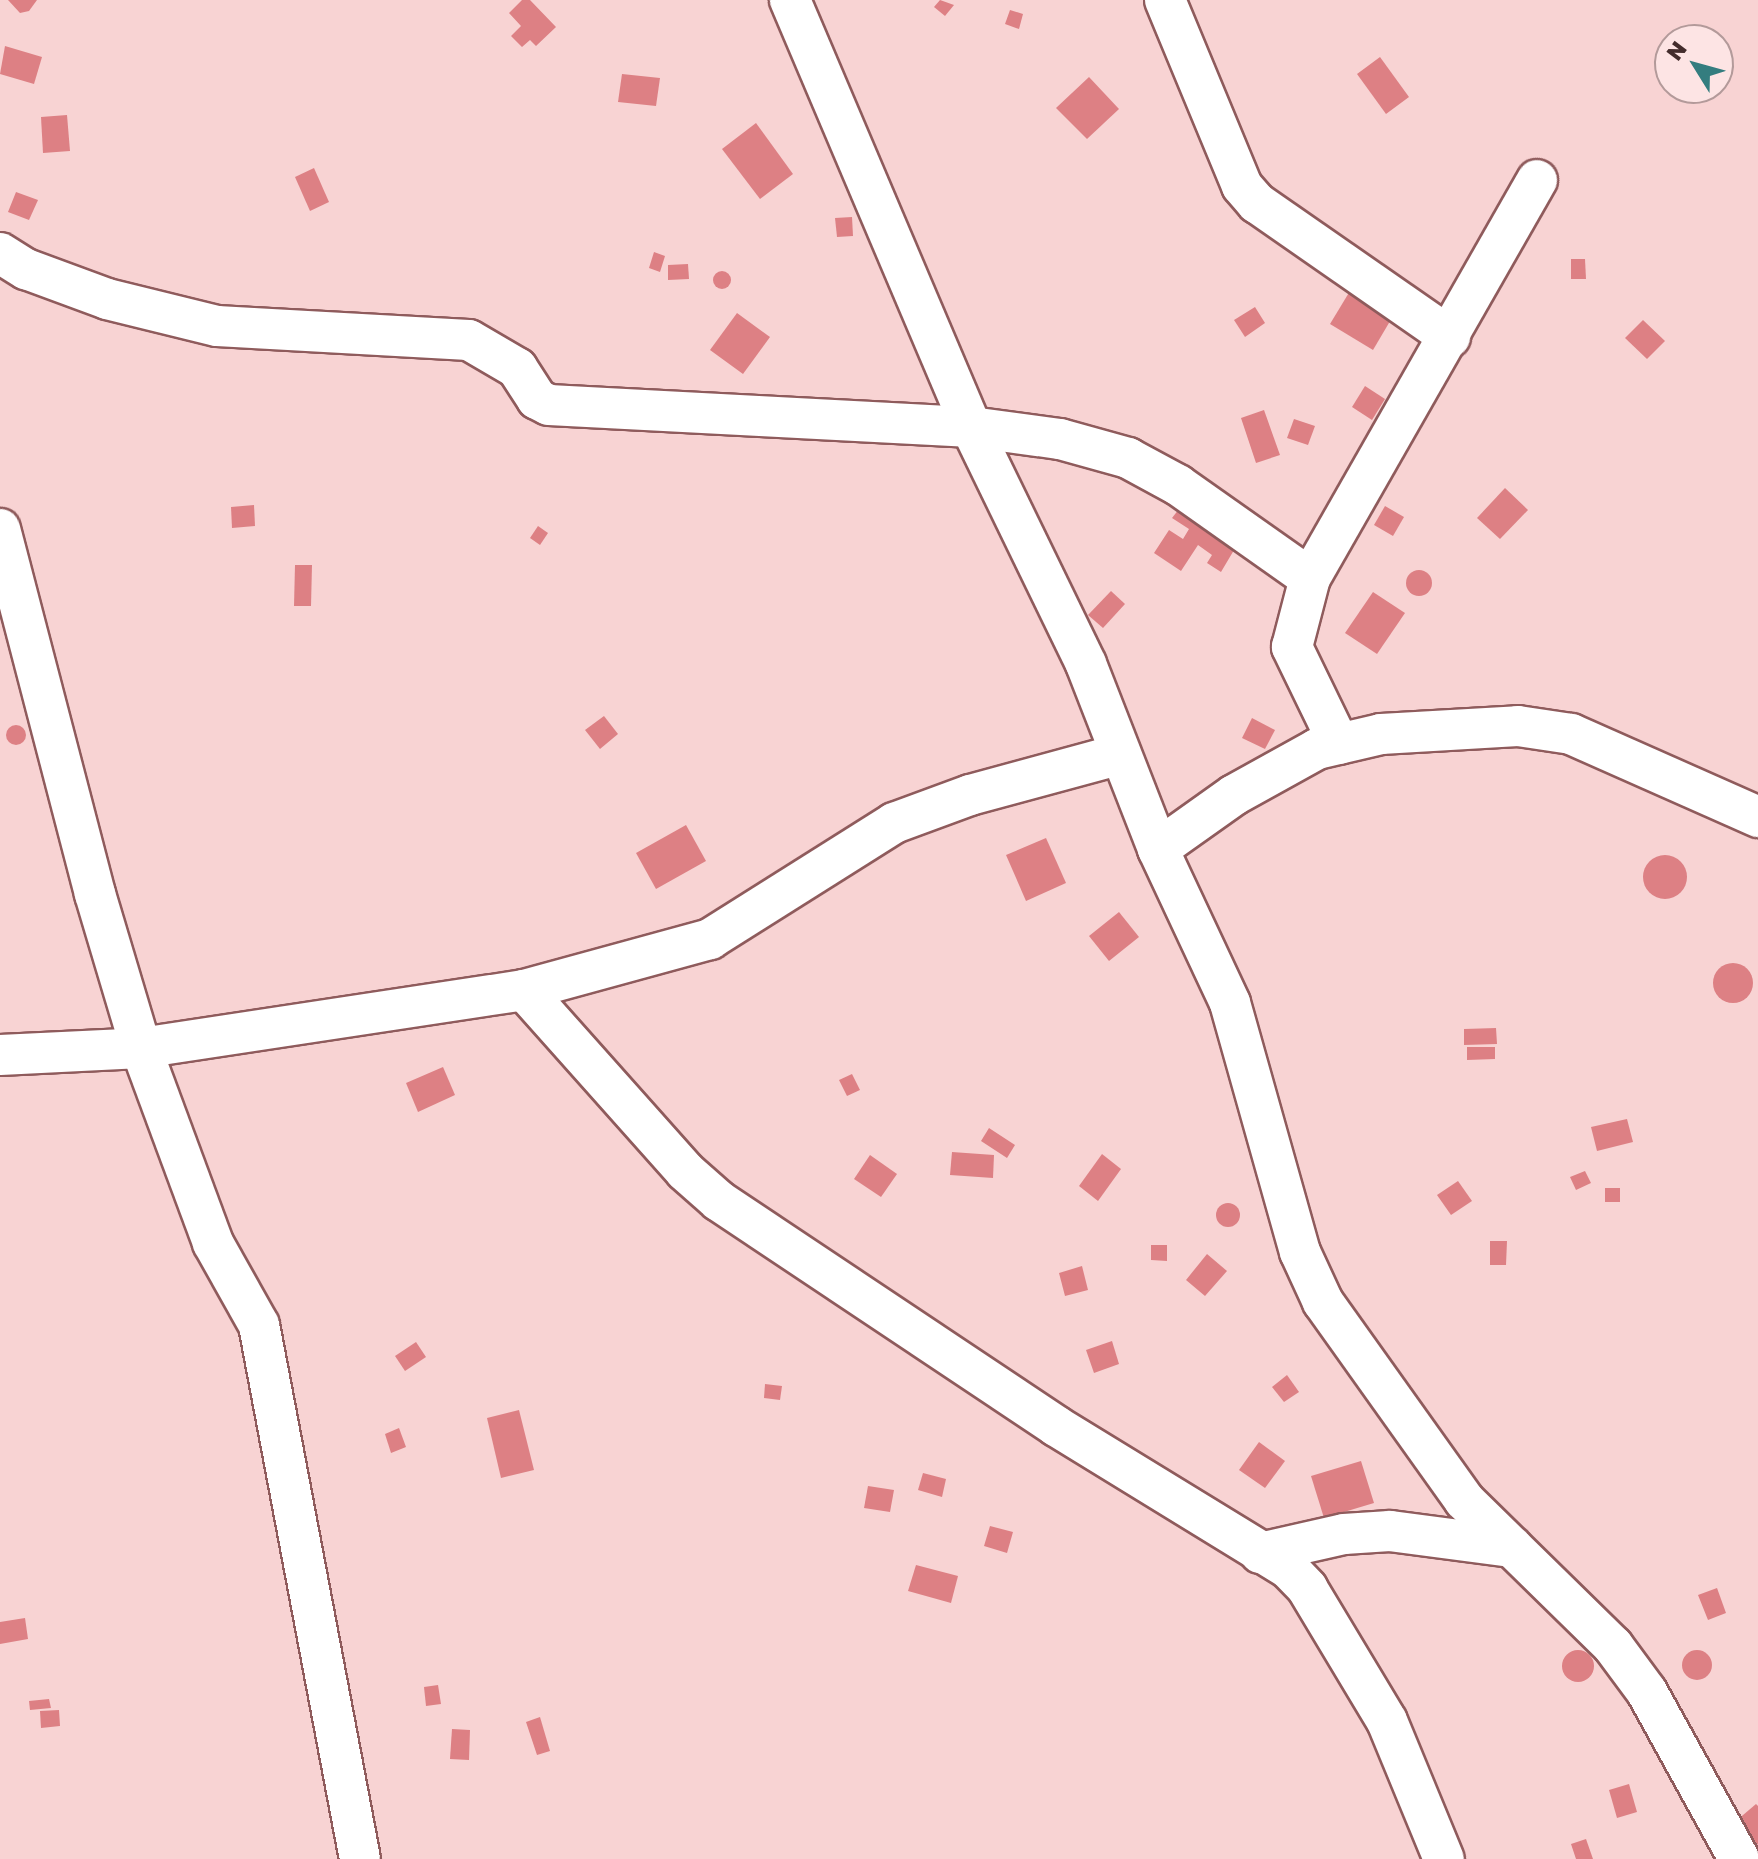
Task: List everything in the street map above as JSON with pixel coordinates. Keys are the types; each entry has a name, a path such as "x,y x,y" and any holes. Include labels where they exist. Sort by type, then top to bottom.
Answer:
{"street":[{"path":"790,0 971,427 1086,664 1158,849 1244,1043 1300,1252 1323,1302 1434,1465 1613,1646 1647,1692 1739,1859"},
{"path":"1165,0 1242,186 1257,203 1450,337"},
{"path":"1339,744 1292,647 1310,578 1537,180"},
{"path":"0,253 26,269 107,299 217,326 469,340 517,368 537,399 549,405 971,427 1060,439 1128,458 1178,485 1310,578"},
{"path":"0,529 95,894 141,1048 213,1243 259,1325 360,1859"},
{"path":"1158,849 1234,795 1317,749 1381,734 1518,726 1571,734 1758,817"},
{"path":"0,1055 141,1048 524,990 710,939 894,823 970,795 1121,754"},
{"path":"524,990 685,1171 719,1201 1056,1426 1288,1568 1307,1588 1387,1721 1444,1859"},
{"path":"1260,1553 1344,1534 1390,1531 1512,1547"}],"building":[{"path":"8,0 37,0 29,11 20,13"},
{"path":"522,0 530,0 556,27 536,46 530,40 522,47 511,36 521,26 509,13"},
{"path":"940,0 954,5 945,16 934,7"},
{"path":"1010,10 1023,14 1019,29 1005,24"},
{"path":"5,46 42,57 34,84 0,74"},
{"path":"1380,57 1409,97 1386,114 1357,74"},
{"path":"622,74 660,78 656,106 618,102"},
{"path":"1089,77 1119,109 1087,139 1056,108"},
{"path":"67,115 70,151 43,153 41,117"},
{"path":"756,123 793,174 760,199 722,149"},
{"path":"314,168 329,202 310,211 295,177"},
{"path":"16,192 38,200 29,220 8,212"},
{"path":"852,217 853,236 837,237 835,218"},
{"path":"654,252 665,256 660,272 649,268"},
{"path":"1571,259 1585,259 1586,279 1571,279"},
{"path":"688,264 689,279 668,280 668,265"},
{"path":"718,271 726,271 731,280 729,287 718,289 713,284 713,276"},
{"path":"1353,286 1396,311 1373,350 1330,324"},
{"path":"1255,307 1265,323 1245,337 1234,320"},
{"path":"737,313 770,337 743,374 710,350"},
{"path":"1643,320 1665,341 1647,359 1625,338"},
{"path":"1365,386 1385,399 1372,420 1352,407"},
{"path":"1264,410 1280,455 1256,463 1241,418"},
{"path":"1294,419 1315,426 1308,445 1287,438"},
{"path":"1505,488 1528,510 1500,539 1477,518"},
{"path":"254,505 255,526 232,528 231,507"},
{"path":"1385,506 1404,517 1393,536 1374,525"},
{"path":"1179,509 1237,545 1221,572 1207,563 1212,555 1198,545 1181,571 1154,553 1169,530 1183,539 1189,529 1172,518"},
{"path":"538,526 548,533 540,545 530,538"},
{"path":"295,565 312,565 311,606 294,606"},
{"path":"1419,570 1428,574 1432,583 1428,592 1419,596 1410,592 1406,583 1410,574"},
{"path":"1111,591 1125,604 1103,628 1088,615"},
{"path":"1373,592 1405,613 1377,654 1345,633"},
{"path":"604,716 618,734 600,749 585,730"},
{"path":"1252,718 1275,730 1265,749 1242,738"},
{"path":"16,725 23,728 26,735 23,742 16,745 9,742 6,735 9,728"},
{"path":"686,825 706,861 656,889 636,853"},
{"path":"1046,838 1066,883 1026,901 1006,855"},
{"path":"1665,855 1680,862 1687,877 1680,892 1665,899 1650,892 1643,877 1650,862"},
{"path":"1119,912 1139,937 1109,961 1089,936"},
{"path":"1733,963 1747,969 1753,983 1747,997 1733,1003 1719,997 1713,983 1719,969"},
{"path":"1496,1028 1497,1044 1464,1045 1464,1029"},
{"path":"1467,1047 1495,1047 1495,1059 1467,1060"},
{"path":"443,1067 455,1095 418,1112 406,1083"},
{"path":"852,1074 860,1090 847,1096 839,1080"},
{"path":"1627,1119 1633,1142 1597,1151 1591,1127"},
{"path":"989,1128 1015,1145 1007,1158 981,1141"},
{"path":"952,1152 994,1155 993,1178 950,1175"},
{"path":"1102,1154 1121,1169 1098,1201 1079,1186"},
{"path":"870,1155 897,1174 881,1197 854,1179"},
{"path":"1585,1171 1591,1183 1576,1190 1570,1177"},
{"path":"1458,1181 1472,1201 1451,1215 1437,1195"},
{"path":"1605,1188 1620,1188 1620,1202 1605,1202"},
{"path":"1228,1203 1236,1207 1240,1215 1236,1223 1228,1227 1220,1223 1216,1215 1220,1207"},
{"path":"1490,1241 1507,1241 1506,1265 1490,1265"},
{"path":"1151,1245 1167,1245 1167,1261 1151,1260"},
{"path":"1207,1254 1227,1271 1205,1296 1186,1280"},
{"path":"1082,1266 1088,1290 1065,1296 1059,1273"},
{"path":"1112,1341 1119,1364 1094,1373 1086,1350"},
{"path":"416,1342 426,1357 405,1371 395,1356"},
{"path":"1287,1375 1299,1392 1284,1402 1272,1387"},
{"path":"765,1384 782,1386 780,1400 764,1398"},
{"path":"519,1410 534,1470 501,1478 487,1418"},
{"path":"399,1428 406,1447 391,1453 385,1434"},
{"path":"1259,1442 1285,1461 1265,1488 1239,1470"},
{"path":"1361,1461 1374,1503 1324,1518 1311,1476"},
{"path":"923,1473 946,1479 942,1497 918,1490"},
{"path":"868,1486 894,1490 890,1512 864,1508"},
{"path":"990,1526 1013,1532 1007,1553 984,1546"},
{"path":"916,1565 958,1576 951,1603 908,1591"},
{"path":"1717,1588 1726,1613 1708,1620 1698,1595"},
{"path":"25,1618 28,1639 0,1644 0,1622"},
{"path":"1578,1650 1589,1655 1594,1666 1589,1677 1578,1682 1567,1677 1562,1666 1567,1655"},
{"path":"1697,1650 1708,1654 1712,1665 1708,1676 1697,1680 1686,1676 1682,1665 1686,1654"},
{"path":"438,1685 441,1704 426,1706 424,1687"},
{"path":"49,1699 51,1708 30,1710 29,1701"},
{"path":"59,1710 60,1726 41,1728 40,1711"},
{"path":"540,1717 550,1751 537,1755 526,1722"},
{"path":"452,1729 470,1730 469,1760 450,1759"},
{"path":"1629,1784 1637,1812 1617,1818 1609,1790"},
{"path":"1756,1804 1758,1806 1758,1845 1736,1821"},
{"path":"1586,1839 1593,1859 1576,1859 1571,1844"}]}
